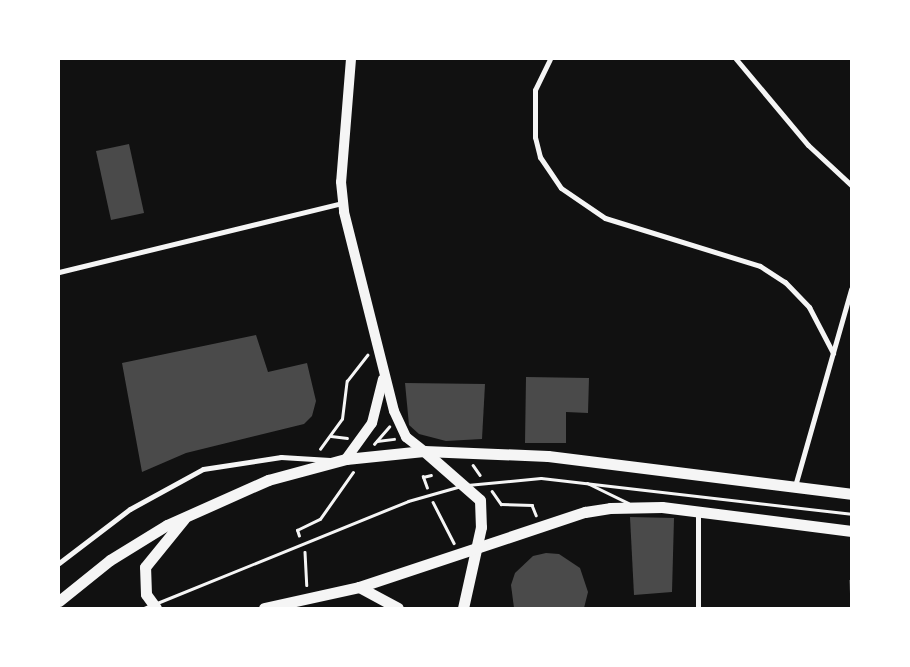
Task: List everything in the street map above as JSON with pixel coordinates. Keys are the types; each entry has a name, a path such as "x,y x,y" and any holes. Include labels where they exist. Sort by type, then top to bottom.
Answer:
{"main road":[{"path":"350,59 343,203 383,376 396,418 406,437 467,485 480,500 483,517 463,608"},
{"path":"346,459 372,423 383,376"},
{"path":"59,601 110,560 189,514 268,480 346,459 424,451 548,456 851,494"},
{"path":"264,608 359,587 474,551 585,512 638,508 698,511 851,531"},
{"path":"150,607 142,577 145,567 189,514"},
{"path":"359,587 398,608"}],"street":[{"path":"550,59 535,90 535,137 540,157 560,188 605,218 760,266 785,282 809,307 832,353"},
{"path":"736,59 813,151 851,185"},
{"path":"59,272 343,203"},
{"path":"795,487 851,289"},
{"path":"59,562 130,508 203,470 244,460 314,458 333,461"},
{"path":"698,511 698,608"}],"lane":[{"path":"150,607 408,500 467,485 508,478 584,481 851,514"},
{"path":"584,481 638,508"}],"path":[{"path":"314,458 342,419 348,381 366,355 378,352"},
{"path":"309,598 302,559 308,558 297,530 320,519 364,457 396,418"}],"building":[{"path":"129,144 144,213 111,220 96,151"},
{"path":"256,335 268,372 307,363 316,401 312,416 304,424 186,453 142,472 122,363"},
{"path":"526,377 589,378 588,413 566,412 566,443 525,443"},
{"path":"405,383 485,384 482,439 446,441 419,434 409,425"},
{"path":"630,517 674,518 672,592 634,595"},
{"path":"546,553 559,554 580,568 588,592 584,608 514,608 511,585 515,573 533,556"},
{"path":"849,580 851,580 851,594 850,594"}]}
